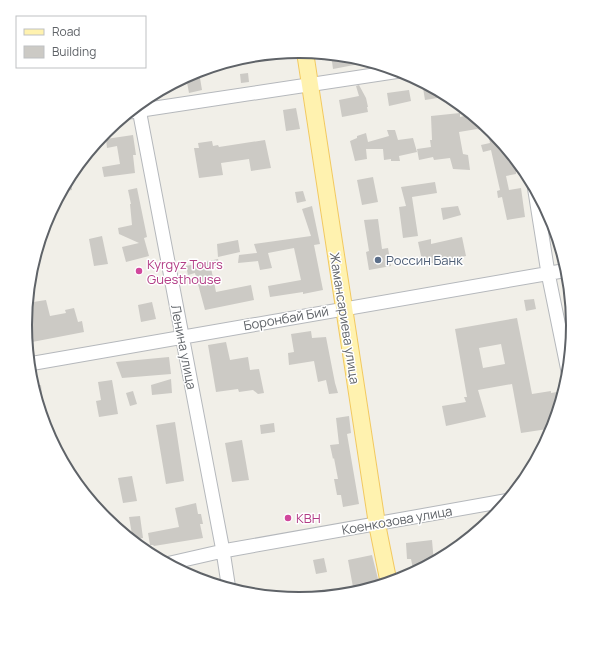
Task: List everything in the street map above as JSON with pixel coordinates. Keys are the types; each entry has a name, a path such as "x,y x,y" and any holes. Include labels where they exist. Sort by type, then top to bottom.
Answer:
{"main road":[{"name":"Жамансариева улица","path":"306,58 377,524 388,578"}],"street":[{"path":"144,108 387,73"},
{"name":"Ленина улица","path":"137,113 183,337 228,583"},
{"path":"537,203 548,273 565,357"},
{"name":"Боронбай Бий","path":"35,363 562,271"},
{"name":"Коенкозова улица","path":"175,562 501,502"}],"building":[{"path":"332,60 358,64 333,69"},
{"path":"248,73 249,82 241,83 240,74"},
{"path":"200,77 202,90 189,93 187,83"},
{"path":"359,85 366,98 368,112 342,117 339,100 359,96 356,86"},
{"path":"423,89 439,98 425,100"},
{"path":"409,90 411,101 389,106 387,93"},
{"path":"296,108 300,129 286,131 283,110"},
{"path":"460,113 460,117 465,116 482,129 459,132 463,154 468,155 470,170 453,169 450,158 434,160 433,157 419,160 417,149 431,147 431,116"},
{"path":"387,130 395,130 398,140 413,138 417,152 399,156 400,161 391,161 391,159 384,160 383,149 366,149 367,159 355,161 350,141 357,138 357,136 366,133 368,142 389,136"},
{"path":"133,135 136,155 133,155 135,173 104,177 102,167 120,164 117,146 107,148 106,140"},
{"path":"489,136 518,171 516,174 506,176 509,190 521,188 525,217 507,220 502,197 498,198 497,191 500,190 491,150 483,152 481,145 490,143"},
{"path":"265,140 271,168 251,171 249,159 221,163 223,175 199,178 194,148 199,148 198,143 212,141 213,146 218,145 219,147"},
{"path":"373,177 378,202 362,205 357,180"},
{"path":"435,182 437,193 412,197 418,236 403,238 399,207 406,206 401,187"},
{"path":"137,188 147,237 144,238 149,256 126,262 122,247 139,243 119,234 118,228 132,225 131,204 128,190"},
{"path":"303,191 306,201 297,203 295,192"},
{"path":"312,206 320,244 314,245 323,290 303,294 303,292 270,297 268,286 301,280 294,248 268,253 272,268 260,270 258,261 238,263 239,255 257,253 254,244 311,236 302,209"},
{"path":"458,206 461,215 443,220 441,208"},
{"path":"378,219 382,249 388,248 391,266 369,270 366,252 369,251 364,220"},
{"path":"102,236 108,264 94,266 89,239"},
{"path":"462,237 466,256 423,265 418,242 431,239 431,244"},
{"path":"238,240 240,252 218,257 217,244"},
{"path":"218,259 220,266 211,268 216,292 251,285 254,300 205,310 195,273 188,275 186,266"},
{"path":"534,299 536,309 526,311 524,300"},
{"path":"46,300 50,316 66,313 65,310 74,308 78,322 82,321 84,332 33,342 33,302"},
{"path":"152,302 156,319 141,322 138,305"},
{"path":"517,318 532,394 551,391 551,393 557,392 558,396 555,406 553,406 554,409 546,429 521,433 512,384 478,390 486,417 446,426 442,406 466,402 464,397 467,397 455,329","holes":["501,344 505,364 483,368 479,348"]},
{"path":"311,331 312,338 326,337 338,393 329,394 326,380 318,382 314,361 289,365 288,353 294,352 291,334"},
{"path":"226,342 230,360 248,357 250,370 259,369 264,393 258,394 253,390 239,392 238,389 216,392 208,345"},
{"path":"169,357 171,374 122,378 116,362"},
{"path":"171,379 172,393 152,395 151,385"},
{"path":"112,380 118,414 99,417 96,401 101,400 98,382"},
{"path":"39,385 41,385 42,394 41,394"},
{"path":"133,391 137,404 130,406 126,393"},
{"path":"349,416 351,433 347,434 359,504 343,507 341,495 337,495 334,479 338,479 330,445 339,444 336,418"},
{"path":"175,422 184,481 166,484 156,425"},
{"path":"274,423 275,432 261,434 260,425"},
{"path":"242,440 249,480 232,482 225,443"},
{"path":"132,476 137,501 123,503 118,478"},
{"path":"196,503 198,514 201,514 203,524 200,524 203,538 154,546 150,545 148,533 179,527 175,508"},
{"path":"140,516 143,538 138,539 132,534 129,517"},
{"path":"432,540 433,557 413,568 411,559 407,559 406,543"},
{"path":"372,555 379,581 352,588 333,591 353,587 348,560"},
{"path":"324,558 327,572 316,574 313,560"}],"place":[{"name":"Россин Банк","path":"378,260"},
{"name":"Kyrgyz Tours Guesthouse","path":"139,271"},
{"name":"KBH","path":"288,518"}]}
